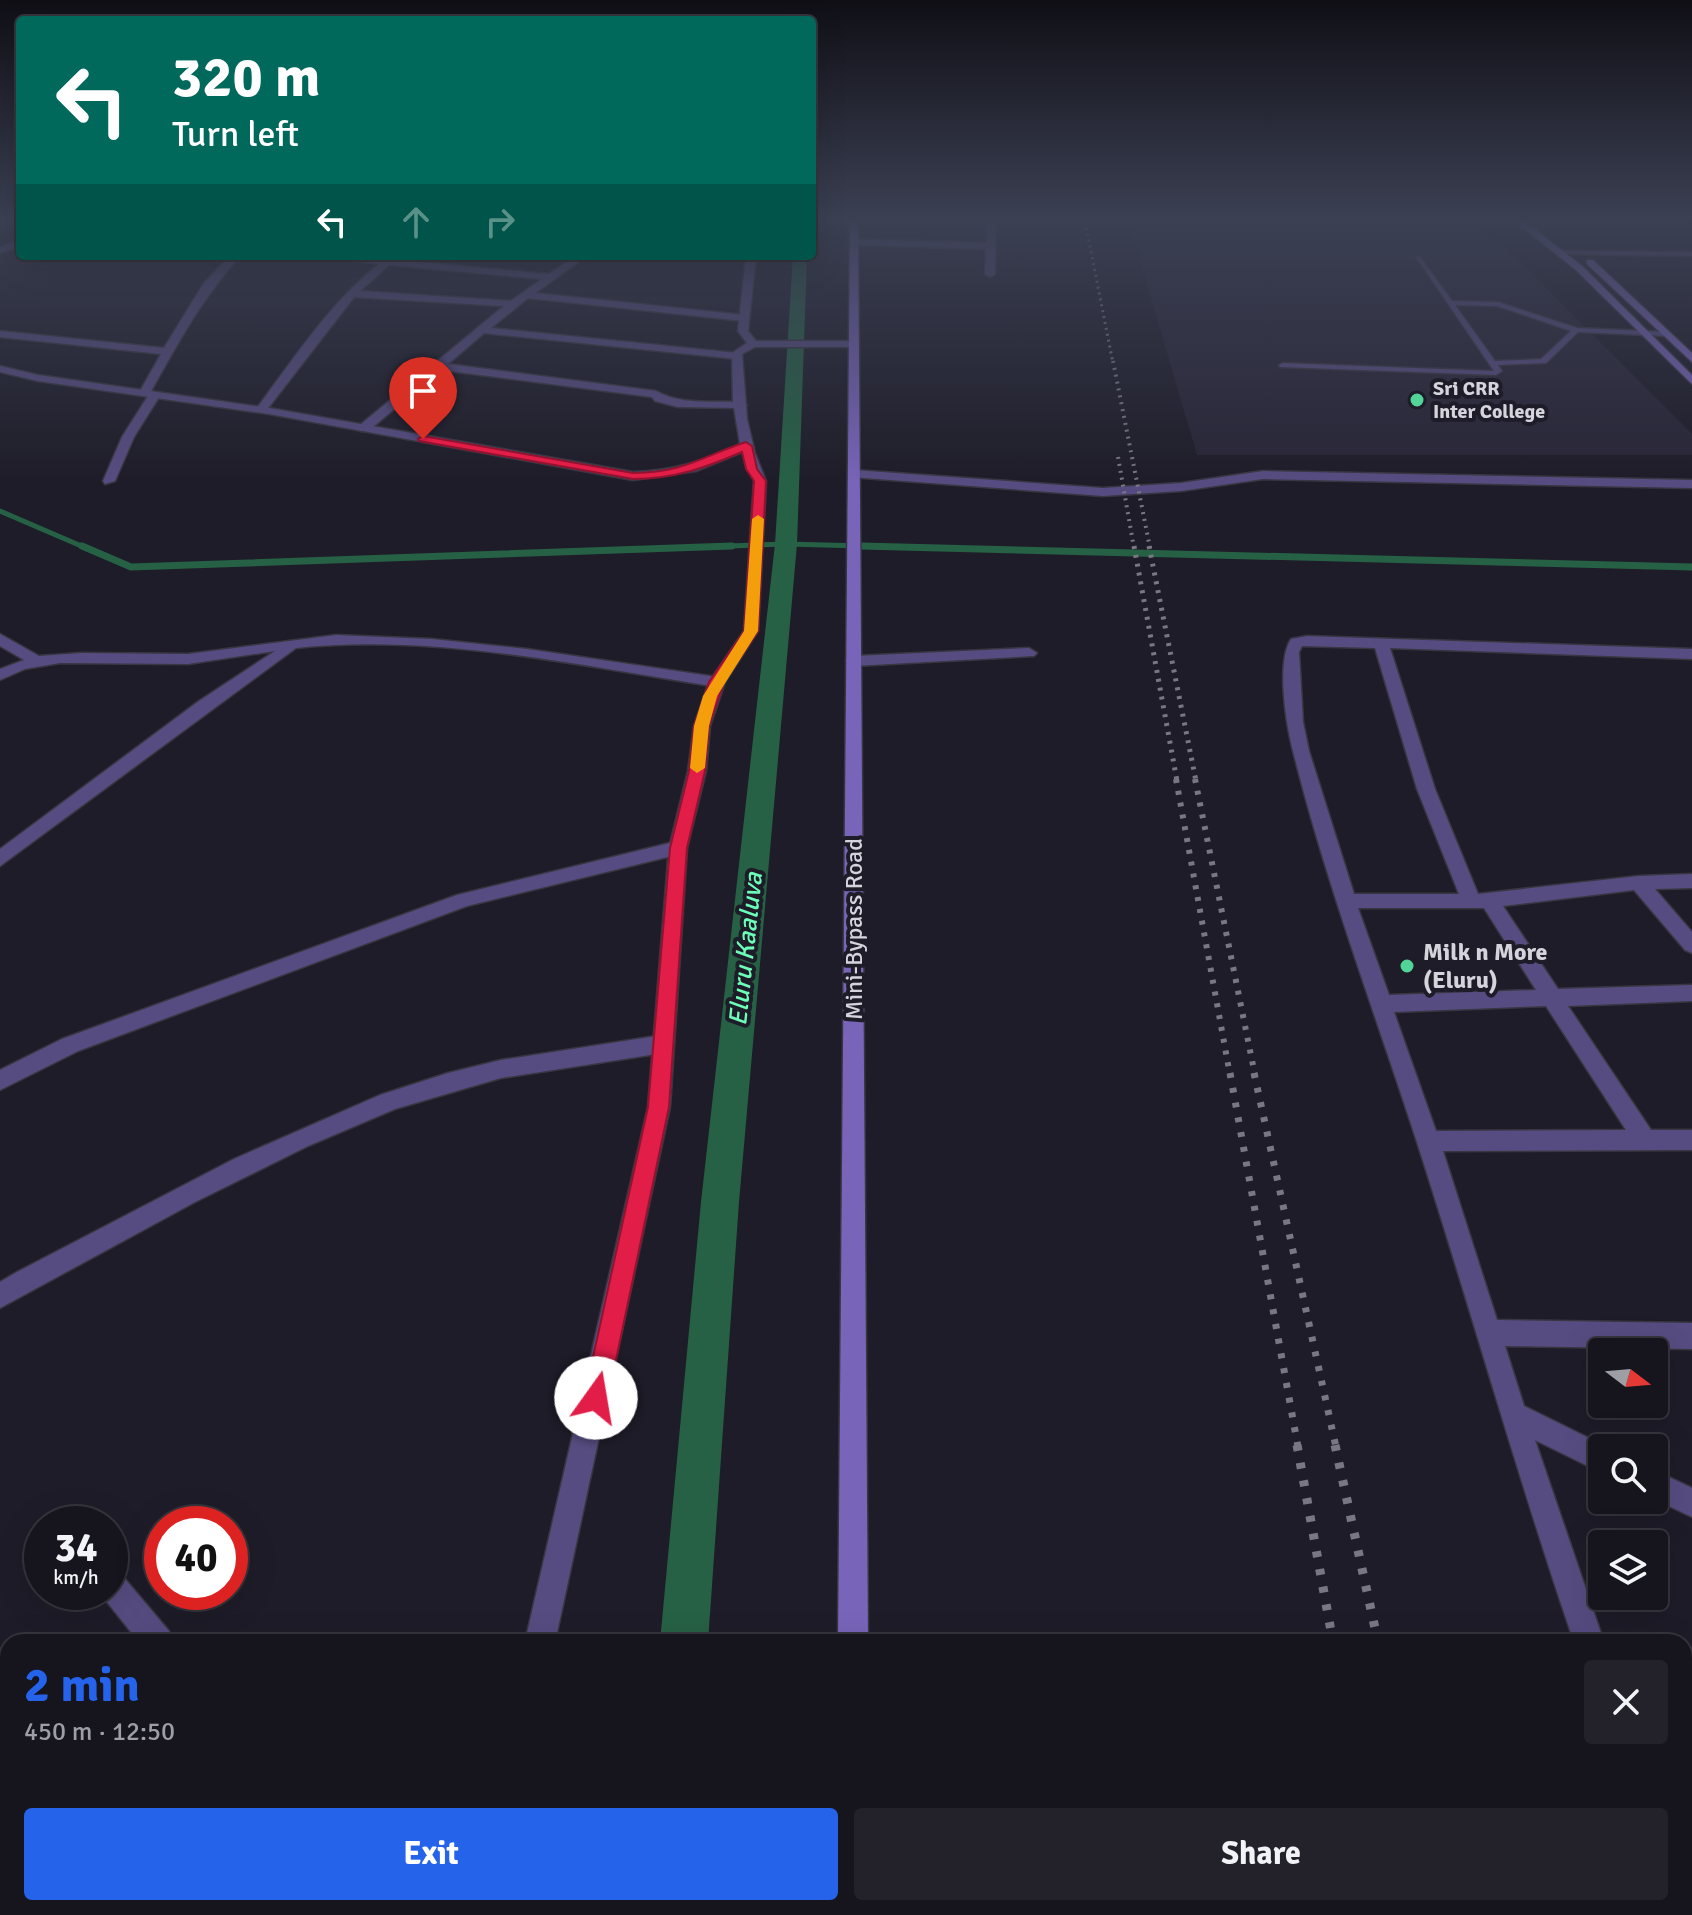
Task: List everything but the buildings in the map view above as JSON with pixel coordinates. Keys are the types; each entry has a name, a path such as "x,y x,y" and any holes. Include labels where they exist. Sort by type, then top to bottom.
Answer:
{"main road":[{"name":"Mini-Bypass Road","path":"853,1634 854,305"},
{"path":"1615,305 1692,381"},
{"path":"1636,305 1692,359"}],"street":[{"path":"109,481 168,352 196,305"},
{"path":"261,410 342,305"},
{"path":"364,428 511,305"},
{"path":"623,305 744,318"},
{"path":"745,305 743,331 753,344"},
{"path":"482,330 737,356 753,344 854,344"},
{"path":"0,334 168,352"},
{"path":"542,1634 659,1107 678,848 697,771 702,726 717,682 751,631 760,481 752,469 746,446 737,356"},
{"path":"438,366 656,394 659,399 678,404 741,405"},
{"path":"0,369 38,378 261,410 633,476 664,476 695,468 746,446"},
{"path":"854,476 1103,492 1181,487 1263,475 1692,484"},
{"path":"0,639 34,660"},
{"path":"0,675 34,660 55,657 170,660 335,640 477,647 717,682"},
{"path":"1586,1634 1514,1415 1491,1333 1346,901 1301,751 1295,722 1291,652 1296,642 1692,654"},
{"path":"0,859 205,705 296,644"},
{"path":"1381,644 1426,789 1480,901 1553,1000 1644,1139"},
{"path":"854,661 1029,653"},
{"path":"0,1081 70,1045 464,900 678,848"},
{"path":"1346,901 1480,901 1639,883 1692,881"},
{"path":"1639,883 1692,945"},
{"path":"1381,1004 1692,993"},
{"path":"0,1296 83,1246 306,1135 375,1108 447,1082 507,1068 663,1044"},
{"path":"1428,1141 1692,1140"},
{"path":"1491,1333 1692,1336"},
{"path":"1514,1415 1588,1452"},
{"path":"1668,1491 1692,1503"},
{"path":"128,1605 151,1634"}],"lane":[{"path":"1283,365 1487,374 1498,371 1452,305"},
{"path":"1502,305 1576,330 1667,334"},
{"path":"1493,363 1543,361 1576,330"}],"shaded area":[{"path":"1153,305 1563,305 1692,434 1692,455 1197,455"}],"waterway":[{"name":"Eluru Kaaluva","path":"685,1634 720,1202 786,544 798,305"},
{"path":"0,511 86,548"},
{"path":"683,548 786,544 906,547"},
{"path":"82,546 131,567 683,548"},
{"path":"683,548 732,546"},
{"path":"861,546 906,547"},
{"path":"906,547 1692,567"},
{"path":"906,547 939,548"},
{"path":"675,548 683,548"}],"railway":[{"path":"1102,305 1113,363"},
{"path":"1113,361 1150,548"},
{"path":"1118,457 1134,548"},
{"path":"1134,546 1177,781"},
{"path":"1149,546 1196,781"},
{"path":"1176,779 1230,1075"},
{"path":"1195,779 1255,1075"},
{"path":"1230,1073 1298,1447"},
{"path":"1254,1073 1336,1447"},
{"path":"1297,1445 1332,1634"},
{"path":"1335,1445 1376,1634"}],"slow traffic":[{"path":"697,768 702,726 710,696 751,631 758,519"}],"place":[{"name":"Sri CRR Inter College","path":"1417,400"},
{"name":"Milk n More (Eluru)","path":"1407,966"}],"route":[{"path":"423,439 633,476 664,476 695,468 746,446 752,469 760,481 751,631 717,682 702,726 697,771 678,848 659,1107 596,1398"}]}
